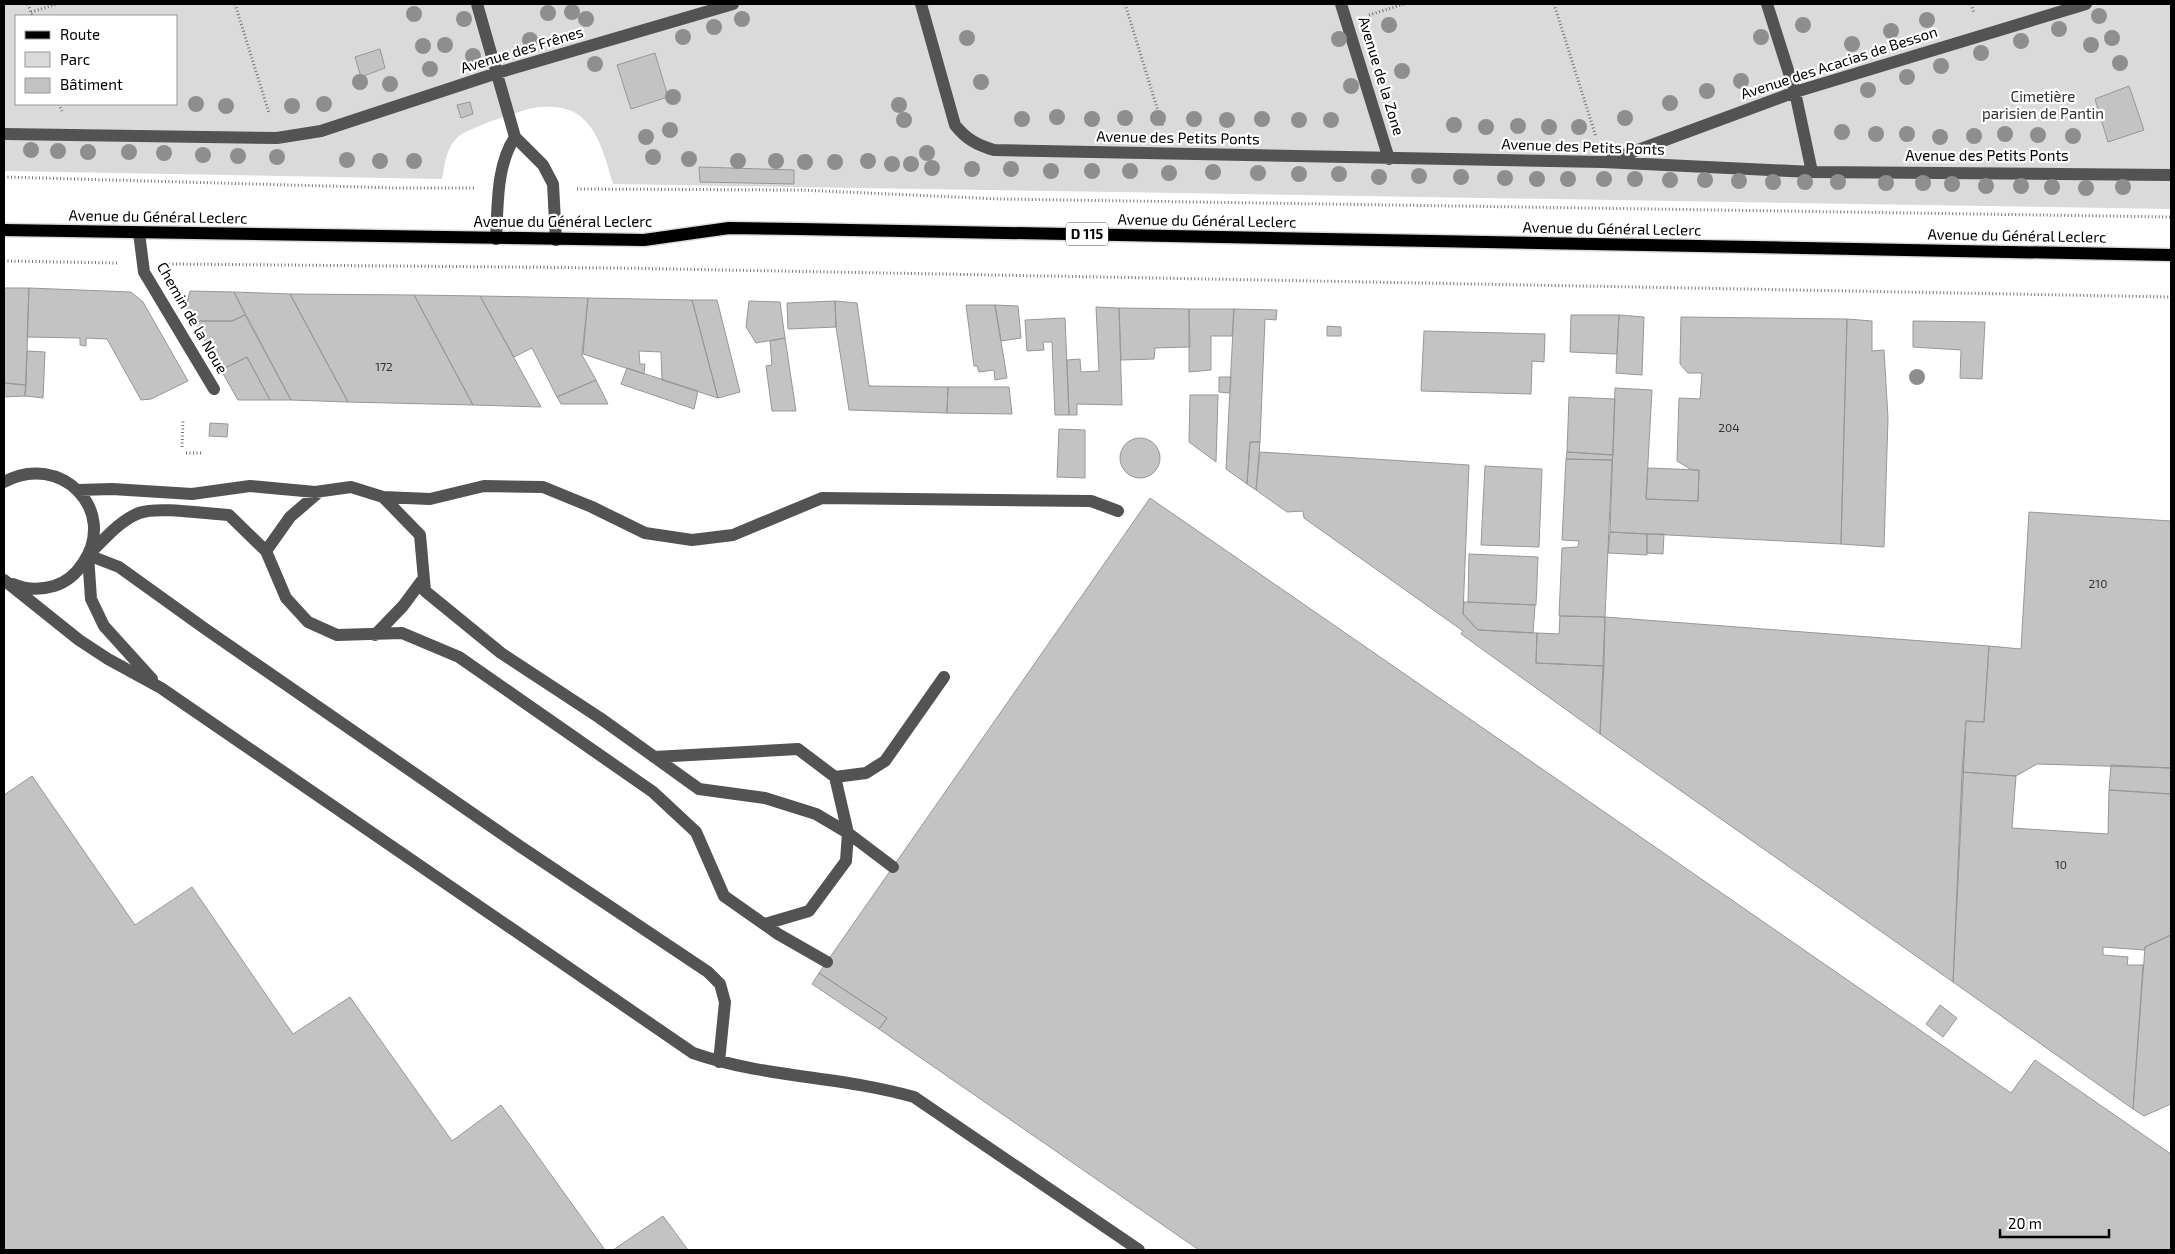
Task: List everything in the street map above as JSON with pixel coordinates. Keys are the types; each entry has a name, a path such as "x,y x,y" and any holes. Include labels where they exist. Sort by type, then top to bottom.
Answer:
{"main road":[{"name":"Avenue du Général Leclerc","path":"4,230 644,240 739,228 2171,255"}],"lane":[{"path":"477,4 515,137 543,165 553,184 556,240"},
{"name":"Avenue des Frênes","path":"4,134 277,138 321,131 497,73 733,4"},
{"name":"Avenue des Petits Ponts","path":"921,4 955,125 962,135 977,145 994,150 1604,162 1812,172 2171,174"},
{"name":"Avenue de la Zone","path":"1342,4 1389,159"},
{"path":"1767,4 1795,92 1812,172"},
{"name":"Avenue des Acacias de Besson","path":"1604,162 1795,92 2086,4"},
{"path":"496,239 499,188 503,162 508,147 515,137"},
{"name":"Chemin de la Noue","path":"139,233 144,272 214,390"},
{"path":"4,482 10,475 32,472 49,474 64,480 78,490 88,504 93,521 94,538 88,555 77,572 61,584 42,589 22,588 4,580"},
{"path":"78,490 112,489 192,494 250,486 319,492 352,487 383,497 430,498 484,486 544,487 592,507 645,533 692,540 733,535 822,498 1091,501 1118,511"},
{"path":"266,551 290,517 319,492"},
{"path":"383,497 420,536 425,591 501,653 600,718 699,789 765,798 816,814 848,833 893,867"},
{"path":"88,555 119,526 138,513 154,510 229,515 266,551 286,598 308,622 337,635 402,633 459,657 653,792 696,832 724,896 827,962"},
{"path":"88,555 91,599 104,626 161,688"},
{"path":"88,555 119,567 505,836 708,972 720,984 725,1002 719,1062"},
{"path":"375,635 403,606 423,579"},
{"path":"4,580 86,644 108,659 161,688 693,1053 719,1062 763,1072 847,1082 883,1088 914,1097 1139,1250"},
{"path":"835,777 866,773 885,761 944,677"},
{"path":"654,757 798,749 835,777 848,833 846,861 809,911 765,924"}],"path":[{"path":"28,4 31,14 57,4"},
{"path":"235,4 277,138"},
{"path":"1125,4 1172,154"},
{"path":"1347,22 1404,4"},
{"path":"1554,4 1604,162"},
{"path":"4,177 397,188 499,188"},
{"path":"553,189 800,190 1010,200 2171,218"},
{"path":"4,261 618,268 2171,297"},
{"path":"182,420 182,447"},
{"path":"186,453 203,454"}],"green space":[{"name":"Cimetière parisien de Pantin","path":"4,4 2171,4 2171,209 613,184 605,157 593,130 580,116 571,111 550,107 533,108 510,115 484,124 458,137 448,151 442,179 4,171"}],"building":[{"path":"380,49 385,68 361,77 355,57"},
{"path":"655,53 668,97 631,109 617,65"},
{"path":"2129,86 2144,130 2108,142 2095,99"},
{"path":"470,102 473,114 461,118 457,105"},
{"path":"699,167 794,170 794,184 700,182"},
{"path":"4,288 29,288 26,385 4,383"},
{"path":"29,288 131,292 143,302 188,381 151,399 141,400 107,339 86,338 86,346 80,345 80,338 27,337"},
{"path":"190,291 234,292 245,315 232,321 199,321 195,323 186,306"},
{"path":"234,292 290,294 348,402 291,400"},
{"path":"290,294 414,295 473,405 348,402"},
{"path":"414,295 480,296 541,407 473,405"},
{"path":"480,296 588,298 582,355 596,380 557,397 532,348 514,357"},
{"path":"588,298 692,300 718,398 662,380 661,352 639,351 640,364 645,364 644,374 583,354"},
{"path":"692,300 717,300 740,392 718,398"},
{"path":"749,301 780,302 785,338 756,343 746,327"},
{"path":"835,301 857,303 869,386 948,387 947,413 849,410 836,327"},
{"path":"835,301 836,327 788,329 787,303"},
{"path":"966,305 995,305 1007,378 995,380 994,370 979,372 977,366 974,366"},
{"path":"995,305 1018,306 1021,338 1001,341"},
{"path":"1096,307 1119,308 1122,405 1077,404 1077,415 1069,415 1067,360 1080,359 1081,372 1099,371"},
{"path":"1119,308 1189,309 1190,347 1155,348 1154,359 1121,360"},
{"path":"1189,309 1234,309 1232,336 1211,336 1211,370 1189,372"},
{"path":"1234,309 1277,310 1276,320 1265,319 1260,442 1250,442 1247,484 1226,469"},
{"path":"245,315 291,400 270,400 247,357 221,370 195,323 199,321 232,321"},
{"path":"1571,315 1619,315 1617,354 1570,352"},
{"path":"1619,315 1644,317 1642,375 1616,373"},
{"path":"1681,317 1847,319 1841,544 1610,532 1615,388 1652,390 1646,499 1698,501 1699,470 1692,470 1677,461 1679,398 1700,399 1702,373 1688,373 1680,364"},
{"path":"1065,318 1069,415 1055,415 1052,342 1043,342 1044,350 1027,351 1025,320"},
{"path":"1847,319 1872,321 1872,351 1884,350 1888,418 1884,547 1841,544"},
{"path":"1913,321 1985,322 1982,379 1960,378 1961,350 1913,347"},
{"path":"1327,326 1341,327 1341,336 1327,336"},
{"path":"1424,331 1545,334 1544,362 1532,361 1531,394 1421,391"},
{"path":"785,338 796,411 772,411 766,366 772,365 770,341"},
{"path":"27,351 45,352 43,398 25,396"},
{"path":"247,357 270,400 238,400 221,370"},
{"path":"627,368 698,391 694,409 621,384"},
{"path":"1219,377 1231,377 1230,393 1219,392"},
{"path":"596,380 608,404 561,404 557,397"},
{"path":"4,383 26,385 25,396 4,397"},
{"path":"948,387 1009,387 1012,414 947,413"},
{"path":"1190,395 1218,395 1216,462 1189,442"},
{"path":"1569,397 1615,399 1613,455 1567,452"},
{"path":"210,423 228,424 227,437 209,436"},
{"path":"1059,429 1085,430 1085,478 1057,477"},
{"path":"1140,438 1154,444 1160,458 1154,472 1140,478 1126,472 1120,458 1126,444"},
{"path":"1250,442 1260,442 1256,490 1247,484"},
{"path":"1260,452 1469,465 1463,614 1478,630 1537,633 1536,663 1604,666 1600,734 1461,634 1463,631 1304,518 1303,511 1287,512 1256,490"},
{"path":"1567,452 1613,455 1612,460 1566,459"},
{"path":"1566,459 1612,460 1605,617 1559,616 1562,548 1578,547 1579,541 1562,540"},
{"path":"1485,466 1542,469 1539,547 1481,545"},
{"path":"1648,468 1699,470 1698,501 1646,499"},
{"path":"1150,498 2011,1093 2035,1060 2171,1154 2171,1250 1199,1250 879,1029 887,1018 819,973"},
{"path":"2029,512 2171,521 2171,768 2037,764 2016,776 1962,772 1966,721 1984,722 1989,646 2021,649"},
{"path":"1610,532 1647,534 1647,555 1608,553"},
{"path":"1647,534 1664,534 1663,554 1647,553"},
{"path":"1469,554 1538,557 1536,605 1468,602"},
{"path":"1464,602 1535,605 1533,633 1478,630 1463,614"},
{"path":"1560,616 1605,617 1604,666 1536,663 1537,633 1559,634"},
{"path":"1605,617 1989,646 1984,722 1966,721 1953,982 1600,734"},
{"path":"2111,765 2171,768 2171,794 2109,790"},
{"path":"1962,772 2016,776 2012,828 2108,834 2109,790 2171,794 2171,935 2145,947 2144,950 2103,947 2103,955 2128,957 2127,965 2143,965 2133,1109 1953,982"},
{"path":"32,776 135,925 192,887 293,1034 350,997 452,1141 501,1105 605,1250 4,1250 4,795"},
{"path":"2171,935 2171,1104 2144,1116 2133,1109 2145,947"},
{"path":"819,973 887,1018 879,1029 812,984"},
{"path":"1940,1005 1957,1018 1943,1037 1926,1024"},
{"path":"663,1216 688,1250 613,1250"}]}
